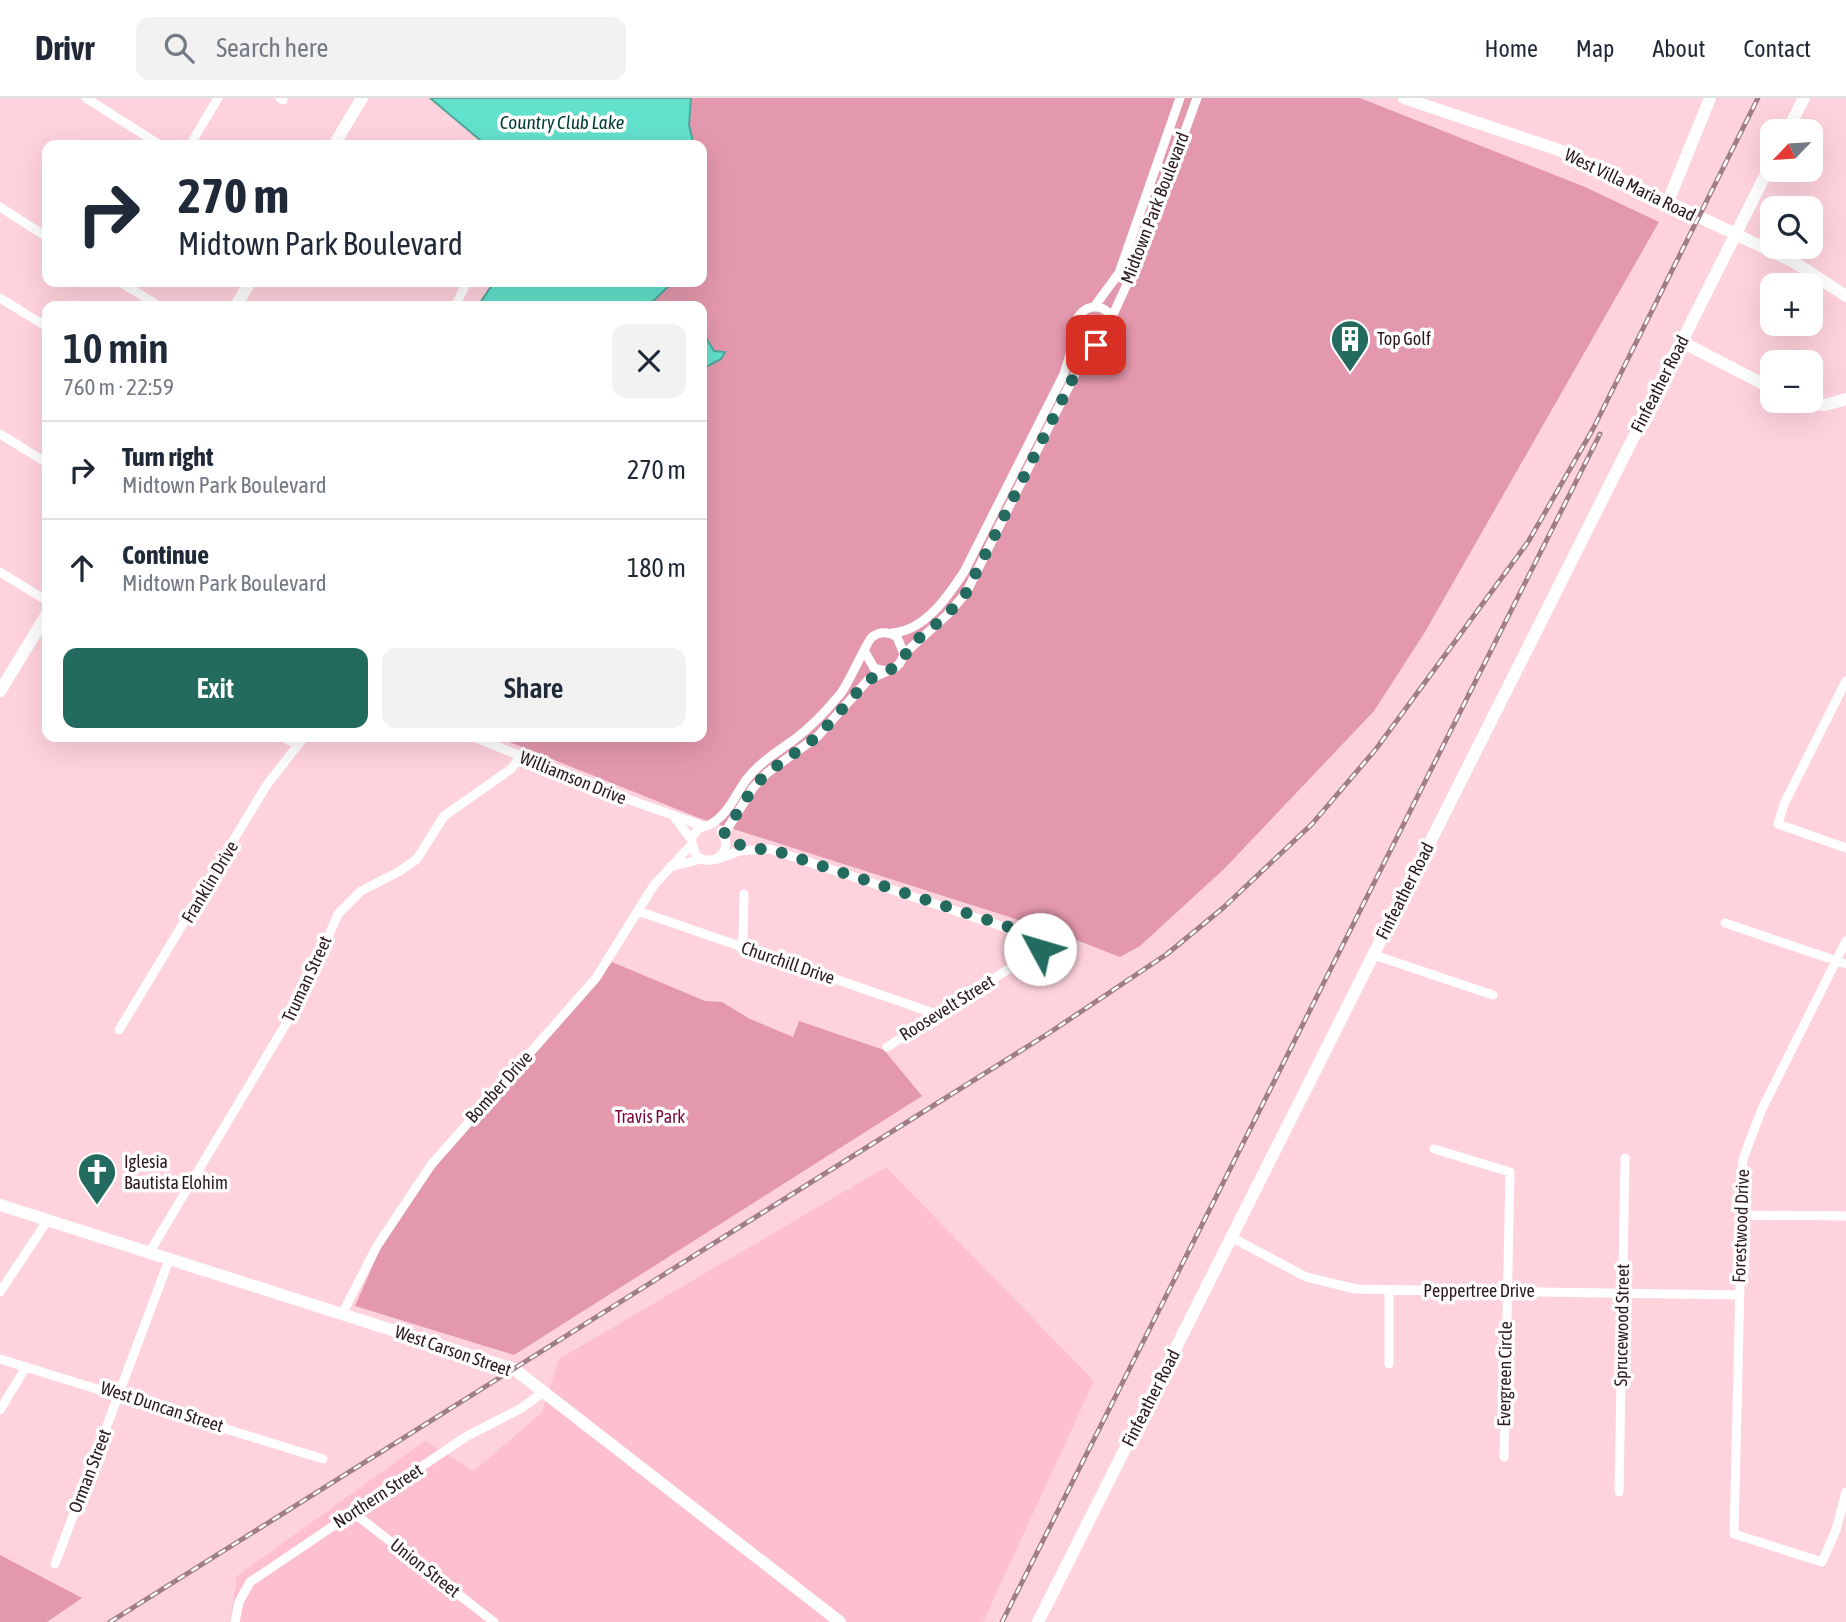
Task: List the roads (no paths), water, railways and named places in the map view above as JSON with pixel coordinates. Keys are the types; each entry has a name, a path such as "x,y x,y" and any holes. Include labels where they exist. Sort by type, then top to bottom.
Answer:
{"street":[{"path":"88,98 152,140"},
{"path":"193,140 218,98"},
{"path":"337,140 362,98"},
{"name":"Midtown Park Boulevard","path":"1094,307 1119,273 1180,98"},
{"name":"Midtown Park Boulevard","path":"1112,317 1138,260 1197,98"},
{"name":"West Villa Maria Road","path":"1404,98 1559,150 1667,204 1794,262 1846,296"},
{"path":"1667,204 1710,98"},
{"path":"1793,119 1804,98"},
{"name":"Finfeather Road","path":"1038,1622 1762,182"},
{"path":"0,207 42,234"},
{"path":"128,287 151,301"},
{"path":"0,298 42,324"},
{"path":"691,842 706,826 726,813 766,758 809,728 841,693 873,636 915,627 943,601 964,572 1064,374 1079,317 1094,307 1104,309 1112,317 1111,335 1096,345 1079,366 966,593 947,615 904,654 898,666 868,680 818,736 767,773 753,788 725,836 725,850 718,859"},
{"path":"1077,331 1084,341 1096,345"},
{"path":"1682,342 1760,382"},
{"path":"1823,405 1846,399"},
{"path":"0,434 42,460"},
{"path":"0,572 42,598"},
{"path":"0,691 42,622"},
{"path":"892,633 901,642 904,654"},
{"path":"865,652 874,668 887,671"},
{"path":"1846,681 1784,804 1778,824 1846,848"},
{"path":"293,742 297,744"},
{"name":"Williamson Drive","path":"486,742 706,826"},
{"name":"Franklin Drive","path":"119,1030 266,786 297,744"},
{"name":"Truman Street","path":"149,1253 302,997 338,914 361,891 417,859 444,816 511,769 520,757"},
{"path":"674,816 701,859"},
{"path":"706,826 750,849"},
{"name":"Bomber Drive","path":"342,1314 377,1246 431,1165 596,978 638,911 669,867 691,842"},
{"path":"669,867 701,859 718,859 750,849"},
{"name":"Roosevelt Street","path":"750,849 770,849 1031,934 1040,945 1035,953 887,1047"},
{"path":"740,947 743,937 744,894"},
{"name":"Churchill Drive","path":"638,911 939,1014"},
{"path":"1725,923 1846,964"},
{"name":"Forestwood Drive","path":"1846,941 1751,1135 1743,1159 1734,1534 1822,1562 1843,1510 1846,1492"},
{"path":"1374,955 1493,995"},
{"name":"Evergreen Circle","path":"1434,1149 1510,1172 1504,1457"},
{"name":"Sprucewood Street","path":"1619,1492 1625,1158"},
{"name":"West Carson Street","path":"0,1205 506,1366 545,1391 840,1622"},
{"path":"1740,1215 1846,1216"},
{"path":"0,1292 47,1221"},
{"name":"Peppertree Drive","path":"1231,1237 1306,1278 1356,1289 1738,1295"},
{"name":"Orman Street","path":"55,1564 169,1259"},
{"path":"1389,1290 1389,1364"},
{"name":"West Duncan Street","path":"0,1359 119,1393 323,1459"},
{"path":"0,1410 26,1367"},
{"name":"Northern Street","path":"234,1622 239,1602 250,1582 318,1534 355,1514 467,1436 520,1409 545,1391"},
{"name":"Union Street","path":"355,1514 494,1622"}],"water":[{"name":"Country Club Lake","path":"430,98 691,98 689,125 693,140 480,140"},
{"path":"491,287 668,287 653,301 481,301"},
{"path":"707,339 714,351 725,352 721,359 707,366"}],"railway":[{"path":"110,1622 1049,1033 1167,954 1223,908 1312,824 1376,749 1528,542 1593,429 1758,98"},
{"path":"1002,1622 1600,434"}],"place":[{"name":"Top Golf","path":"1350,373"},
{"name":"Iglesia Bautista Elohim","path":"97,1206"}],"park label":[{"name":"Travis Park","path":"650,1117"}]}
